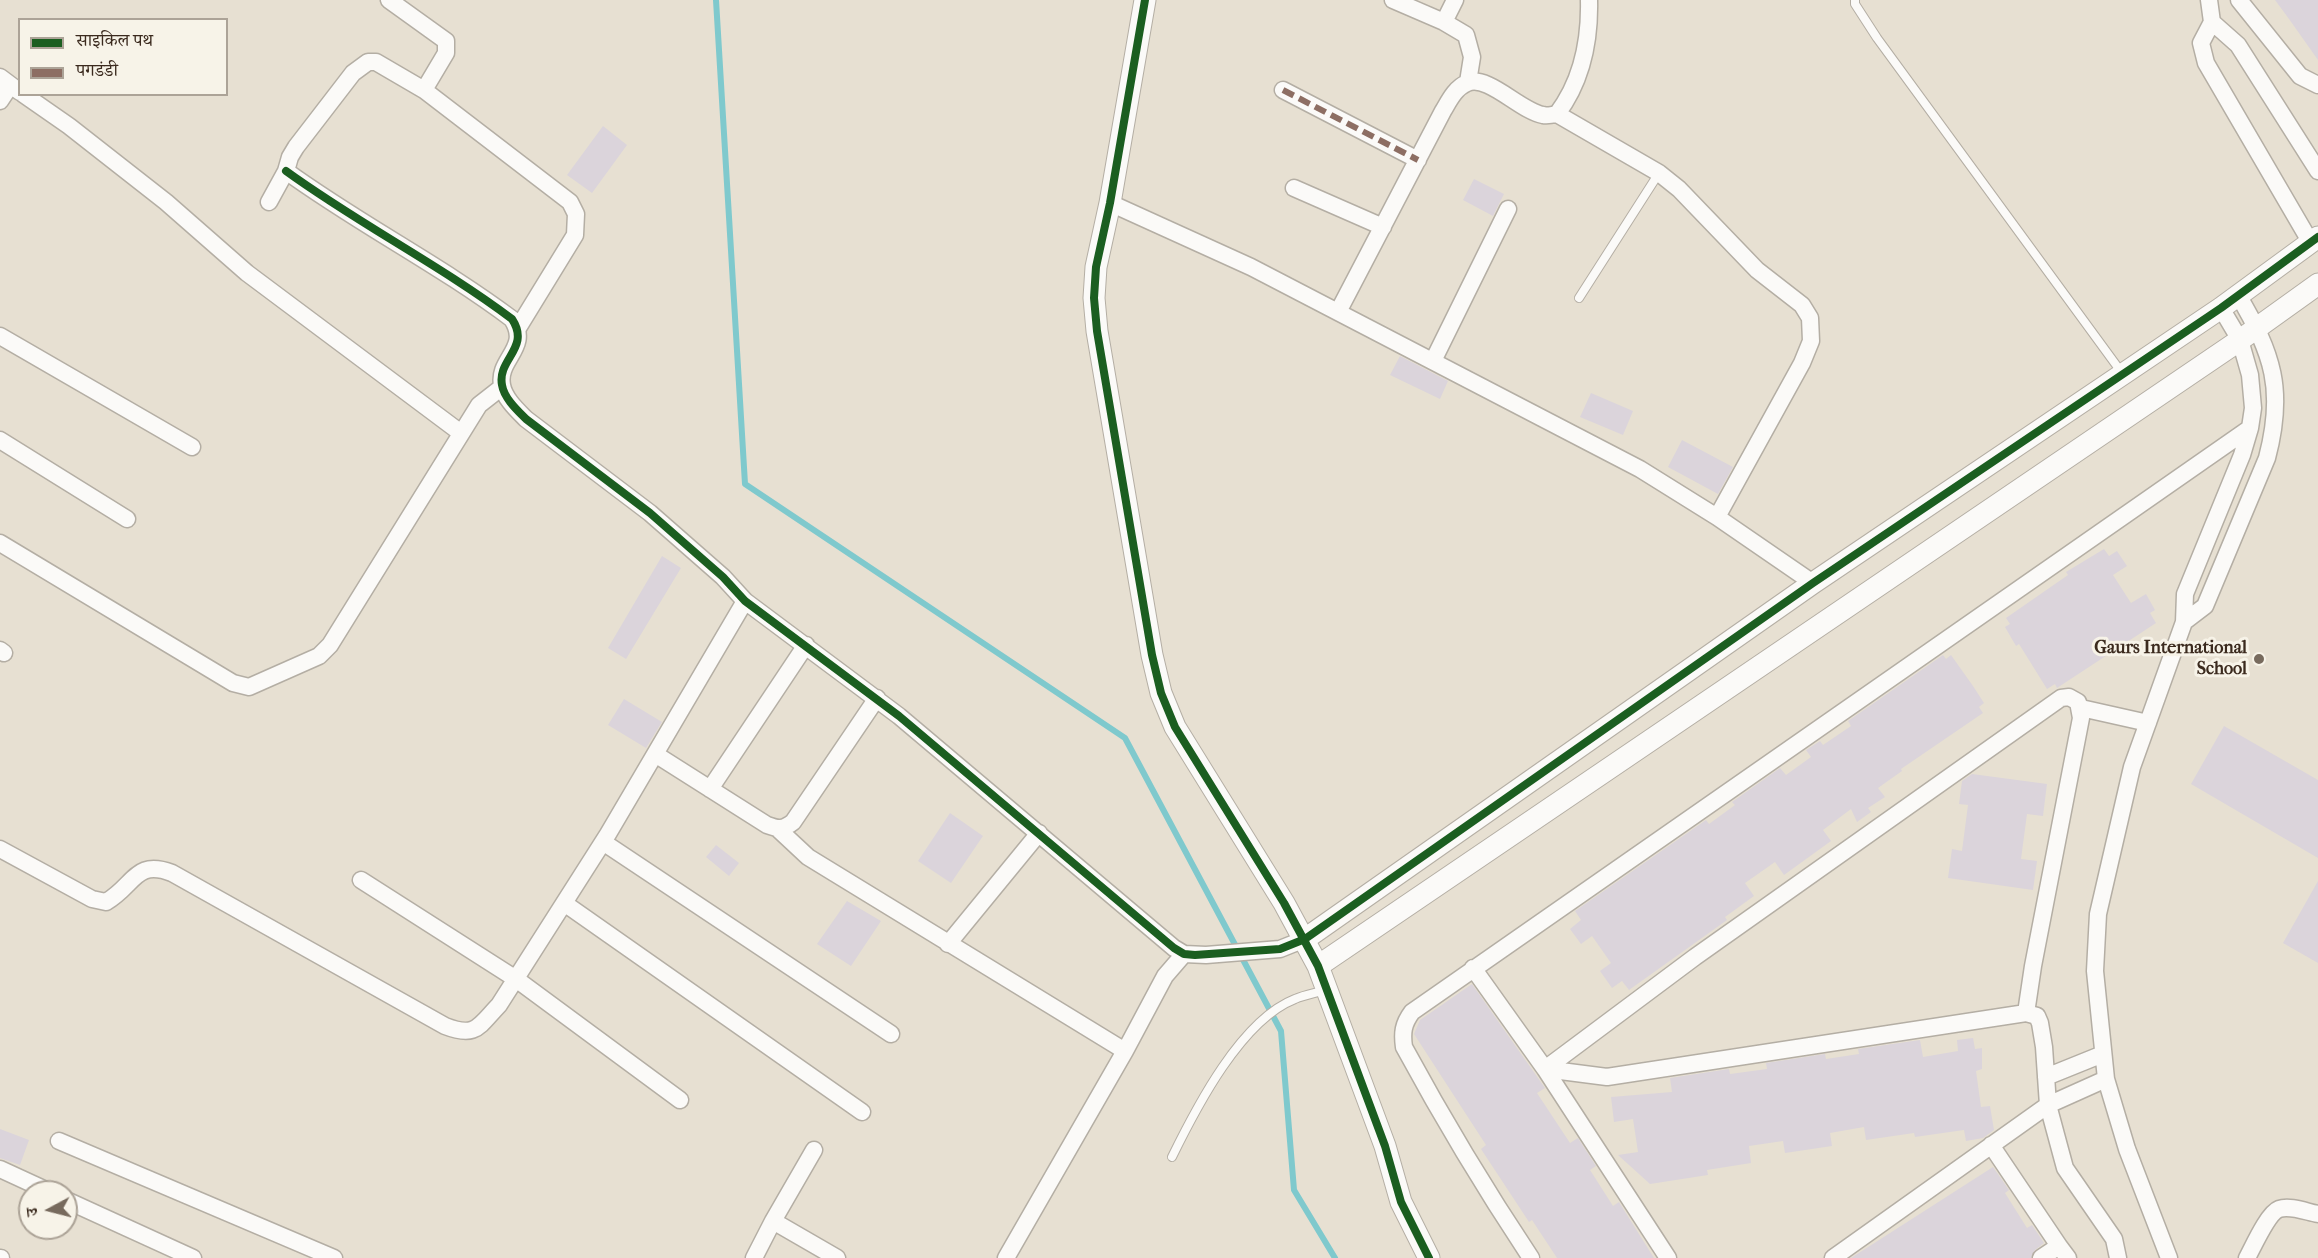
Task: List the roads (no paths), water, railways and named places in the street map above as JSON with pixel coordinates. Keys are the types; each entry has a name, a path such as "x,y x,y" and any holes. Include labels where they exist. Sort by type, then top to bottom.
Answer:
{"street":[{"path":"389,0 446,41 446,53 424,90"},
{"path":"1145,0 1110,203 1096,267 1094,298 1097,331 1152,654 1161,693 1175,727 1305,939 1318,966 1385,1146 1401,1202 1429,1258"},
{"path":"1392,0 1444,22 1466,35 1472,57 1468,82"},
{"path":"1444,22 1455,0"},
{"path":"1557,114 1569,98 1587,48 1588,0"},
{"path":"269,202 296,147 362,65 376,62 424,90 570,202 576,214 575,235 518,328 518,341 504,368 502,387 513,405 526,419 650,513 723,577 746,601 877,698 1184,954 1206,955 1280,949 1305,939 1813,583 2230,302 2314,240 2206,63 2201,43 2212,22 2209,0"},
{"path":"2239,0 2300,76 2318,85"},
{"path":"2212,22 2238,45 2318,171"},
{"path":"1338,312 1443,111 1456,91 1468,82 1483,82 1526,109 1544,115 1557,114 1659,172 1679,189 1757,270 1802,305 1810,318 1812,341 1802,363 1718,517"},
{"path":"0,101 13,87"},
{"path":"1284,90 1418,160"},
{"path":"26,96 69,126 166,202 248,273 461,433"},
{"path":"286,171 328,202 430,262 512,319 518,328"},
{"path":"1294,188 1383,227"},
{"path":"1110,203 1251,267 1640,469 1718,517 1813,583"},
{"path":"1433,361 1508,208"},
{"path":"1318,966 2240,340 2318,284"},
{"path":"2184,622 2205,606 2267,458 2273,434 2276,408 2272,364 2257,327 2230,302"},
{"path":"2169,1258 2127,1149 2106,1079 2095,971 2098,914 2132,767 2184,622 2185,594 2242,455 2250,428 2253,408 2252,387 2230,302"},
{"path":"0,336 192,447"},
{"path":"0,543 233,683 249,687 319,656 330,645 479,405 502,387"},
{"path":"1531,1258 1489,1195 1404,1047 1402,1036 1405,1021 1412,1012 2250,428"},
{"path":"0,440 127,519"},
{"path":"0,849 92,899 106,902 118,895 142,870 157,867 172,873 444,1026 462,1033 477,1029 499,1005 603,842 746,601"},
{"path":"710,789 806,645"},
{"path":"778,829 785,828 793,822 877,698"},
{"path":"1545,1070 1695,957 2061,698 2069,698 2078,702 2081,718 2026,1013"},
{"path":"2080,708 2148,723"},
{"path":"655,754 767,825 778,829 808,857 1125,1051"},
{"path":"948,944 1039,833"},
{"path":"603,842 891,1034"},
{"path":"362,880 516,979 680,1100"},
{"path":"564,903 862,1112"},
{"path":"1006,1258 1125,1051 1165,976 1184,954"},
{"path":"1473,968 1545,1070 1668,1258"},
{"path":"1545,1070 1606,1077 2026,1013 2037,1016 2040,1023 2048,1105 2065,1168 2114,1239 2118,1258"},
{"path":"2046,1077 2103,1054"},
{"path":"1833,1258 2048,1105 2106,1079"},
{"path":"59,1141 334,1258"},
{"path":"1991,1146 2064,1252 2042,1258"},
{"path":"754,1258 814,1150"},
{"path":"0,1169 24,1180"},
{"path":"78,1205 193,1258"},
{"path":"2247,1258 2272,1214 2280,1209 2289,1208 2318,1214"},
{"path":"773,1221 837,1258"}],"lane":[{"path":"1855,0 1877,38 2122,374"},
{"path":"1579,298 1659,172"},
{"path":"1172,1157 1187,1126 1227,1062 1257,1024 1293,1000 1326,990"}],"waterway":[{"path":"716,0 745,484 1125,738 1281,1031 1294,1190 1335,1258"}],"place":[{"name":"Gaurs International School","path":"2259,659"}]}
